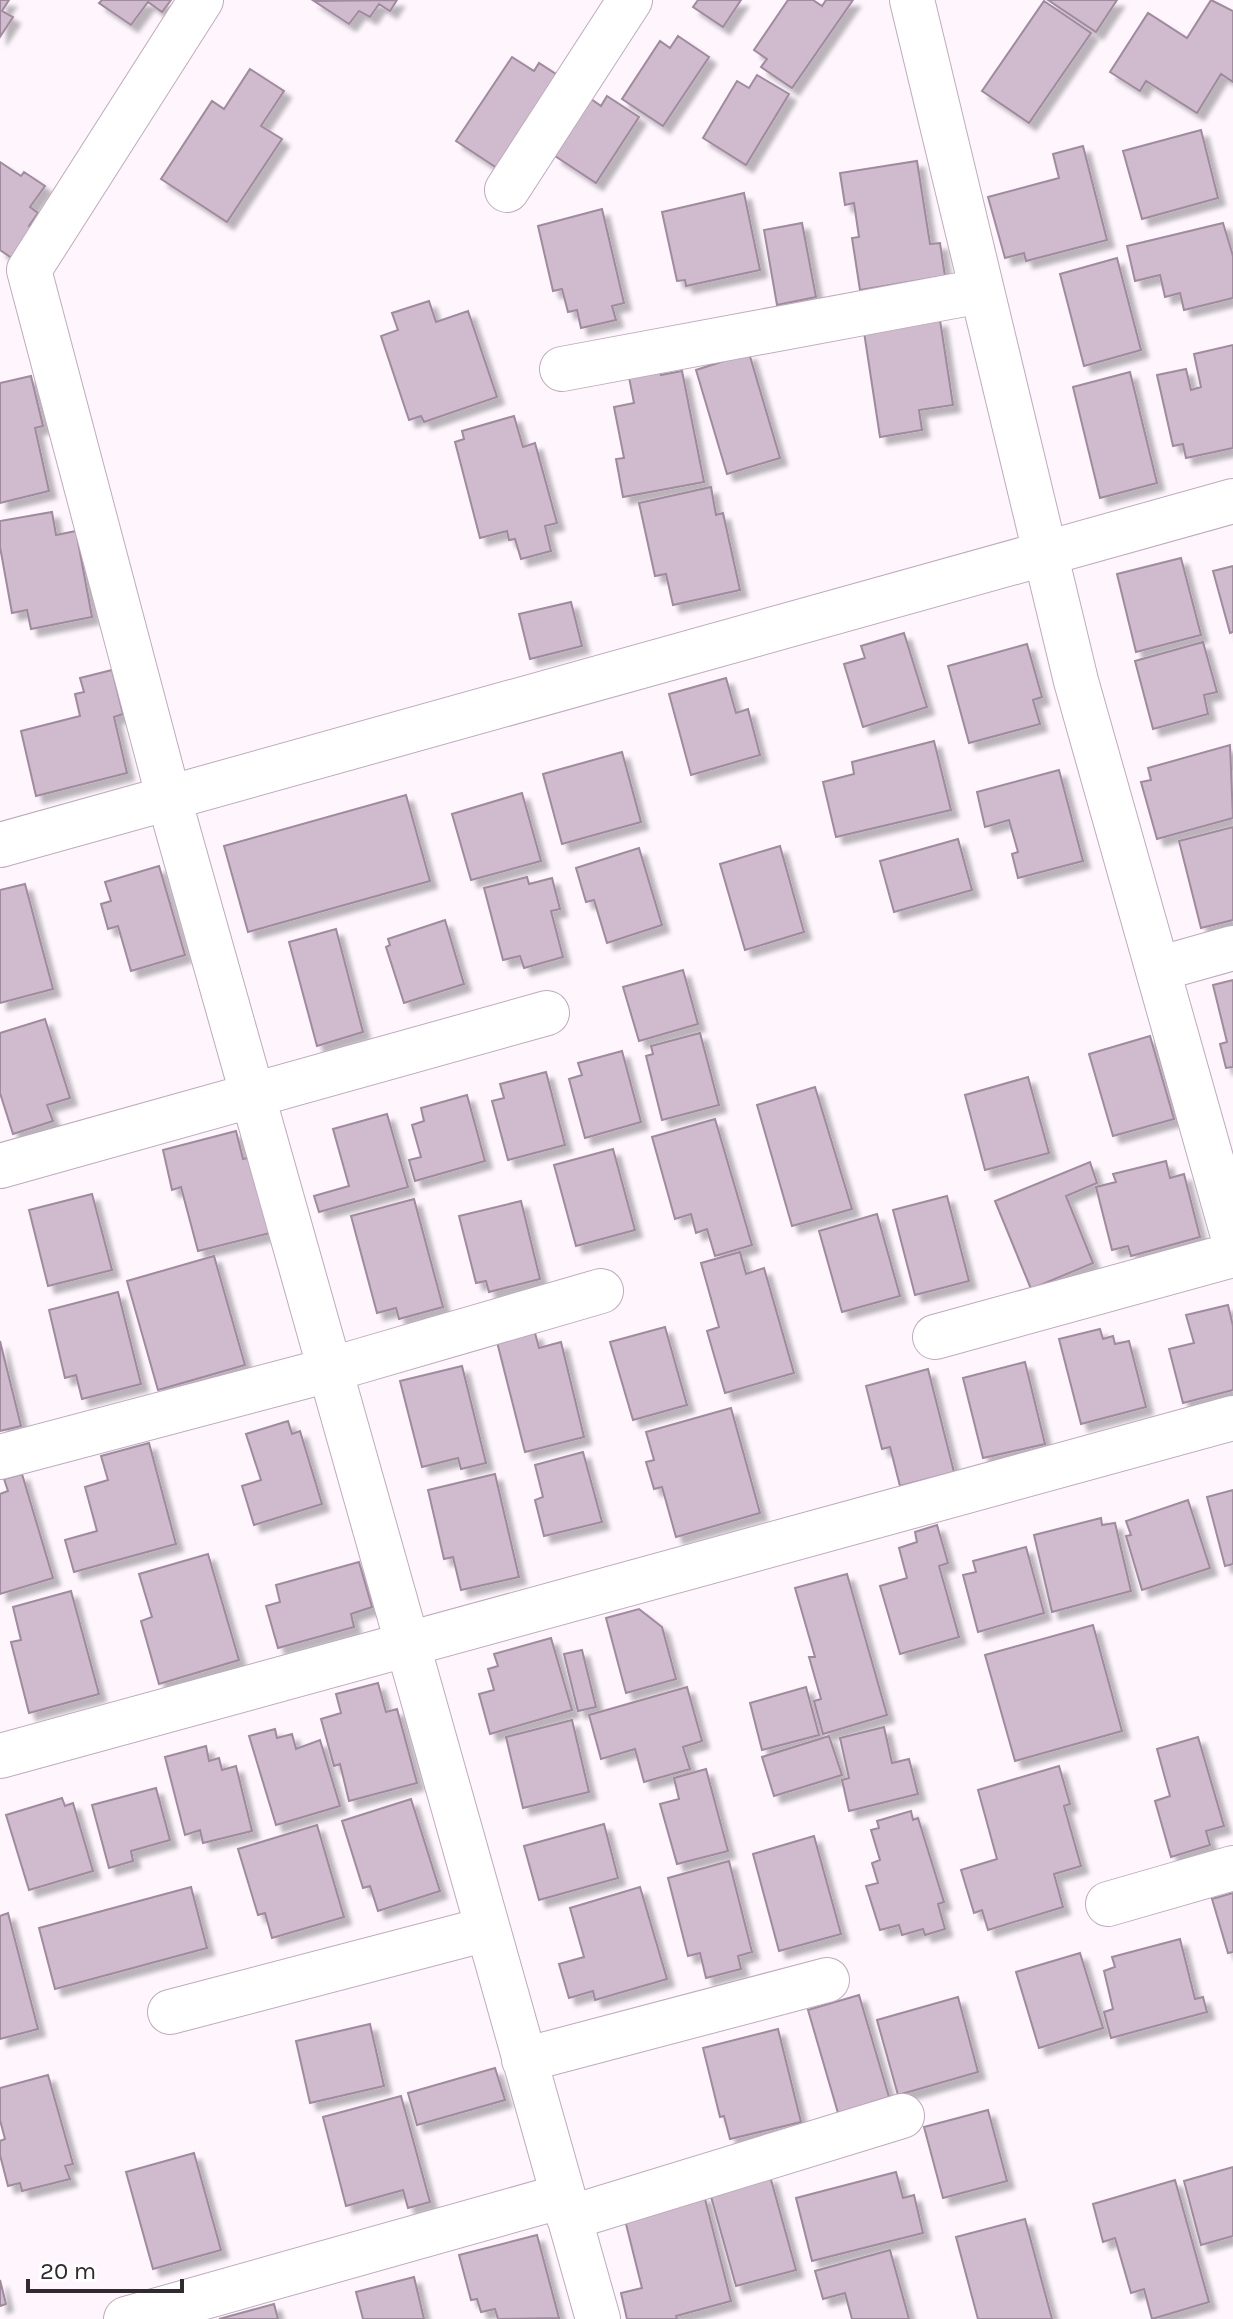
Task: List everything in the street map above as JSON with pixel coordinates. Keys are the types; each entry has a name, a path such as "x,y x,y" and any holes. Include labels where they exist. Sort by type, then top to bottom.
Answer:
{"street":[{"path":"201,0 29,270 252,1098 598,2319"},
{"path":"507,190 630,0"},
{"path":"912,0 1045,554 1158,969 1220,1140 1233,1236"},
{"path":"562,369 981,291"},
{"path":"0,845 1233,501"},
{"path":"1158,969 1233,948"},
{"path":"0,1166 547,1013"},
{"path":"935,1337 1233,1255"},
{"path":"0,1457 329,1370 601,1291"},
{"path":"0,1756 1233,1418"},
{"path":"1108,1904 1233,1868"},
{"path":"170,2012 487,1929"},
{"path":"524,2060 827,1980"},
{"path":"126,2319 566,2207 902,2116"}],"building":[{"path":"0,0 9,0 2,11 13,17 0,37"},
{"path":"102,0 171,0 162,12 148,2 131,25 99,3"},
{"path":"397,0 390,11 379,4 370,17 359,11 349,24 314,1"},
{"path":"698,0 741,0 723,27 693,7"},
{"path":"788,0 813,0 822,6 826,0 853,0 792,88 761,67 767,59 754,50"},
{"path":"1048,0 1117,0 1096,32"},
{"path":"1211,0 1233,11 1233,82 1221,74 1197,113 1146,81 1140,91 1110,72 1148,13 1187,38"},
{"path":"1044,1 1091,33 1029,123 982,91"},
{"path":"678,36 709,57 663,126 622,99 660,41 670,48"},
{"path":"512,57 534,71 539,63 559,76 497,168 456,141"},
{"path":"250,69 284,91 261,126 282,139 227,222 161,179 212,101 224,109"},
{"path":"757,75 789,94 746,165 703,138 737,81 749,88"},
{"path":"607,96 639,117 596,183 555,156 591,99 601,106"},
{"path":"1201,130 1218,198 1142,219 1123,151"},
{"path":"1083,146 1107,240 1026,261 1024,253 1005,258 988,197 1059,178 1053,154"},
{"path":"917,161 930,244 940,243 945,276 860,290 852,238 859,237 854,203 845,205 840,173"},
{"path":"0,162 21,176 24,172 45,186 30,207 38,213 29,226 39,232 19,263 0,250"},
{"path":"744,193 760,270 686,286 685,280 677,281 662,212"},
{"path":"602,209 624,303 612,306 616,320 581,328 577,310 568,312 562,289 553,291 538,226"},
{"path":"802,223 816,297 777,305 764,230"},
{"path":"1223,223 1233,256 1233,298 1184,310 1180,293 1165,297 1160,275 1135,281 1127,246"},
{"path":"1117,258 1141,350 1084,366 1060,274"},
{"path":"429,301 436,322 468,311 497,397 424,422 421,416 409,420 381,336 398,330 392,313"},
{"path":"940,320 953,405 919,410 922,430 880,437 864,332"},
{"path":"1233,345 1233,448 1186,458 1183,444 1173,446 1157,375 1186,369 1191,390 1201,387 1194,354"},
{"path":"749,353 780,458 727,474 696,370"},
{"path":"659,366 661,375 682,371 704,482 623,497 616,459 624,458 614,407 634,403 628,372"},
{"path":"1130,372 1157,483 1100,498 1073,387"},
{"path":"31,376 43,426 35,428 49,491 0,503 0,383"},
{"path":"514,416 523,447 535,443 557,523 545,526 551,551 521,559 515,539 509,540 507,531 480,538 455,442 464,439 462,431"},
{"path":"711,487 716,515 723,513 740,590 673,605 666,574 655,576 639,503"},
{"path":"52,512 56,535 76,531 92,617 31,629 27,610 12,613 0,547 0,521"},
{"path":"1181,558 1201,635 1136,652 1117,574"},
{"path":"1233,566 1233,632 1230,633 1213,571"},
{"path":"571,602 582,646 530,659 519,614"},
{"path":"904,633 927,707 863,727 844,664 865,658 861,646"},
{"path":"1203,642 1217,692 1204,695 1208,714 1153,729 1135,661"},
{"path":"1027,644 1042,697 1033,700 1040,724 969,743 948,666"},
{"path":"112,670 123,714 114,717 127,773 36,796 21,731 80,716 75,694 84,692 80,678"},
{"path":"726,678 736,713 748,709 760,755 691,775 669,694"},
{"path":"934,741 951,810 836,837 823,782 854,774 852,762"},
{"path":"1230,745 1233,818 1157,839 1141,782 1151,780 1148,768"},
{"path":"622,752 641,822 562,844 543,774"},
{"path":"1059,770 1083,861 1018,878 1012,854 1018,852 1009,820 985,827 977,792"},
{"path":"522,793 541,861 471,880 452,814"},
{"path":"406,795 430,881 248,932 224,846"},
{"path":"1233,827 1233,920 1201,928 1179,841"},
{"path":"958,839 972,890 894,912 880,861"},
{"path":"780,846 804,932 745,950 720,864"},
{"path":"639,848 662,925 607,943 594,900 586,902 576,868"},
{"path":"159,866 185,955 131,971 118,926 108,929 101,904 111,901 105,882"},
{"path":"527,877 529,884 552,878 560,909 551,911 563,957 524,968 520,956 503,960 484,888"},
{"path":"25,884 53,989 0,1003 0,890"},
{"path":"445,920 464,984 404,1003 386,947 390,945 388,939"},
{"path":"336,929 363,1032 317,1046 289,942"},
{"path":"683,970 698,1024 639,1041 623,987"},
{"path":"1233,980 1233,1067 1226,1068 1220,1044 1227,1042 1213,985"},
{"path":"45,1019 70,1098 47,1105 53,1121 13,1134 0,1093 0,1033"},
{"path":"700,1033 719,1105 662,1120 646,1056 653,1054 651,1046"},
{"path":"1150,1036 1174,1119 1113,1136 1089,1054"},
{"path":"622,1051 641,1122 585,1138 569,1079 582,1075 578,1063"},
{"path":"546,1072 565,1145 508,1160 492,1101 504,1098 500,1084"},
{"path":"1028,1077 1049,1153 985,1170 965,1095"},
{"path":"815,1087 852,1209 792,1226 757,1105"},
{"path":"467,1095 485,1161 415,1181 409,1160 421,1157 412,1125 424,1121 421,1108"},
{"path":"387,1114 408,1187 319,1212 314,1196 349,1186 333,1129"},
{"path":"715,1119 752,1245 715,1256 707,1229 696,1233 691,1214 675,1219 652,1137"},
{"path":"236,1131 243,1159 251,1157 270,1233 198,1251 181,1187 172,1190 163,1150"},
{"path":"613,1149 635,1230 576,1246 554,1165"},
{"path":"1166,1161 1170,1178 1184,1174 1200,1237 1131,1256 1128,1246 1112,1250 1096,1187 1116,1182 1113,1174"},
{"path":"1090,1162 1097,1183 1066,1196 1093,1263 1031,1289 995,1201"},
{"path":"92,1194 112,1270 48,1286 29,1210"},
{"path":"947,1196 969,1281 915,1295 893,1210"},
{"path":"414,1199 443,1307 399,1319 396,1308 377,1313 351,1216"},
{"path":"521,1201 540,1279 489,1292 486,1281 476,1283 459,1216"},
{"path":"877,1214 900,1296 842,1312 819,1231"},
{"path":"740,1252 746,1274 764,1268 794,1373 725,1393 707,1331 719,1327 701,1263"},
{"path":"214,1256 245,1365 158,1390 127,1281"},
{"path":"118,1292 141,1384 82,1399 76,1375 65,1378 49,1310"},
{"path":"1228,1305 1233,1326 1233,1390 1183,1403 1169,1349 1194,1343 1186,1315"},
{"path":"665,1327 687,1405 633,1420 610,1342"},
{"path":"1100,1329 1103,1339 1113,1336 1115,1344 1129,1341 1146,1407 1081,1424 1059,1339"},
{"path":"535,1333 539,1348 561,1342 584,1437 525,1452 497,1342"},
{"path":"0,1341 21,1426 0,1431"},
{"path":"1025,1362 1045,1444 983,1458 963,1378"},
{"path":"462,1366 486,1463 461,1469 458,1458 422,1467 400,1381"},
{"path":"928,1369 954,1472 900,1486 890,1447 882,1449 866,1386"},
{"path":"731,1408 760,1513 676,1537 662,1487 654,1489 646,1462 654,1460 646,1432"},
{"path":"288,1421 292,1434 300,1431 322,1504 254,1525 242,1486 261,1480 246,1434"},
{"path":"149,1443 176,1544 74,1572 65,1540 97,1531 85,1487 108,1480 101,1456"},
{"path":"583,1452 602,1522 544,1536 535,1500 543,1497 535,1465"},
{"path":"22,1474 53,1578 0,1594 0,1494 8,1491 4,1479"},
{"path":"495,1474 519,1577 461,1590 453,1557 444,1559 428,1490"},
{"path":"1233,1490 1233,1564 1225,1566 1207,1497"},
{"path":"1188,1500 1210,1568 1142,1590 1126,1536 1131,1535 1126,1521"},
{"path":"1101,1518 1102,1525 1115,1523 1131,1591 1052,1612 1034,1535"},
{"path":"937,1525 948,1563 939,1566 959,1637 900,1654 880,1586 907,1578 899,1548 917,1542 915,1532"},
{"path":"1026,1547 1044,1613 978,1632 963,1575 976,1572 973,1561"},
{"path":"208,1554 239,1660 159,1684 141,1621 152,1617 139,1574"},
{"path":"359,1562 372,1607 351,1614 354,1627 278,1648 266,1606 280,1602 276,1585"},
{"path":"847,1574 887,1715 823,1734 814,1701 821,1699 809,1657 815,1657 795,1588"},
{"path":"71,1591 99,1694 29,1713 11,1642 21,1640 13,1607"},
{"path":"639,1609 662,1627 676,1679 626,1693 606,1618"},
{"path":"1093,1625 1122,1731 1015,1761 985,1655"},
{"path":"551,1638 572,1710 490,1734 479,1694 494,1690 488,1669 498,1666 494,1654"},
{"path":"582,1650 596,1707 578,1711 564,1654"},
{"path":"378,1683 386,1712 397,1709 417,1783 349,1801 340,1764 334,1766 321,1719 341,1713 336,1694"},
{"path":"687,1687 702,1741 683,1747 690,1769 644,1782 635,1749 601,1759 589,1715"},
{"path":"806,1687 819,1735 762,1750 750,1703"},
{"path":"572,1720 589,1792 523,1808 506,1737"},
{"path":"884,1727 892,1763 909,1759 918,1794 849,1811 842,1780 849,1778 840,1738"},
{"path":"275,1729 277,1738 292,1734 296,1749 320,1740 340,1806 276,1825 249,1736"},
{"path":"829,1736 842,1775 774,1796 762,1757"},
{"path":"1198,1737 1224,1826 1206,1831 1210,1845 1171,1857 1155,1801 1170,1796 1157,1749"},
{"path":"206,1746 209,1761 219,1758 222,1770 236,1766 252,1831 203,1843 200,1830 185,1835 165,1757"},
{"path":"1059,1766 1070,1804 1064,1806 1081,1866 1054,1874 1063,1907 988,1930 982,1910 974,1913 961,1870 997,1859 978,1790"},
{"path":"706,1769 728,1851 677,1864 660,1804 679,1799 674,1778"},
{"path":"156,1788 170,1840 131,1851 133,1861 109,1868 92,1805"},
{"path":"62,1798 65,1806 73,1803 93,1871 29,1890 6,1815"},
{"path":"411,1799 440,1891 378,1911 370,1886 363,1888 342,1821"},
{"path":"911,1811 913,1820 918,1818 944,1902 938,1904 945,1929 925,1935 923,1929 902,1935 899,1925 880,1930 866,1886 878,1883 872,1863 880,1860 871,1830 879,1828 877,1821"},
{"path":"604,1824 618,1878 539,1900 524,1846"},
{"path":"317,1825 344,1917 272,1938 265,1913 258,1915 238,1849"},
{"path":"814,1836 841,1934 779,1951 753,1854"},
{"path":"729,1861 752,1952 738,1956 741,1969 706,1978 700,1953 688,1956 668,1878"},
{"path":"191,1887 207,1948 55,1989 39,1928"},
{"path":"640,1887 667,1979 595,2000 593,1991 569,1998 559,1964 584,1957 570,1908"},
{"path":"1233,1893 1233,1952 1228,1953 1212,1899"},
{"path":"8,1913 38,2029 0,2039 0,1916"},
{"path":"1180,1939 1195,1999 1203,1997 1207,2012 1111,2038 1104,2012 1113,2009 1104,1971 1115,1967 1112,1957"},
{"path":"1080,1953 1103,2028 1039,2048 1016,1972"},
{"path":"859,1995 889,2097 838,2113 808,2010"},
{"path":"958,1997 978,2072 898,2095 877,2020"},
{"path":"370,2024 384,2086 310,2103 296,2041"},
{"path":"778,2029 801,2122 730,2139 724,2116 720,2117 703,2048"},
{"path":"495,2068 505,2100 417,2125 408,2093"},
{"path":"48,2075 73,2164 65,2166 70,2179 22,2191 20,2183 8,2186 0,2155 0,2141 5,2139 0,2120 0,2088"},
{"path":"401,2096 430,2202 408,2208 403,2190 346,2206 323,2117"},
{"path":"988,2110 1007,2181 943,2198 924,2127"},
{"path":"194,2153 221,2250 153,2269 126,2172"},
{"path":"1233,2167 1233,2236 1201,2245 1184,2181"},
{"path":"896,2172 903,2198 914,2195 923,2233 812,2261 796,2198"},
{"path":"770,2176 796,2270 736,2286 710,2193"},
{"path":"1175,2180 1209,2302 1152,2319 1144,2289 1131,2293 1115,2238 1103,2242 1093,2204"},
{"path":"704,2195 731,2301 676,2316 677,2319 627,2319 621,2293 642,2288 624,2216"},
{"path":"1025,2219 1052,2319 978,2319 956,2237"},
{"path":"537,2235 559,2318 498,2319 495,2309 481,2312 477,2299 471,2300 459,2255"},
{"path":"890,2250 909,2319 852,2319 845,2293 823,2299 815,2271"},
{"path":"414,2277 424,2319 363,2319 356,2292"},
{"path":"0,2280 6,2304 0,2306"},
{"path":"274,2304 278,2319 219,2319"}]}
